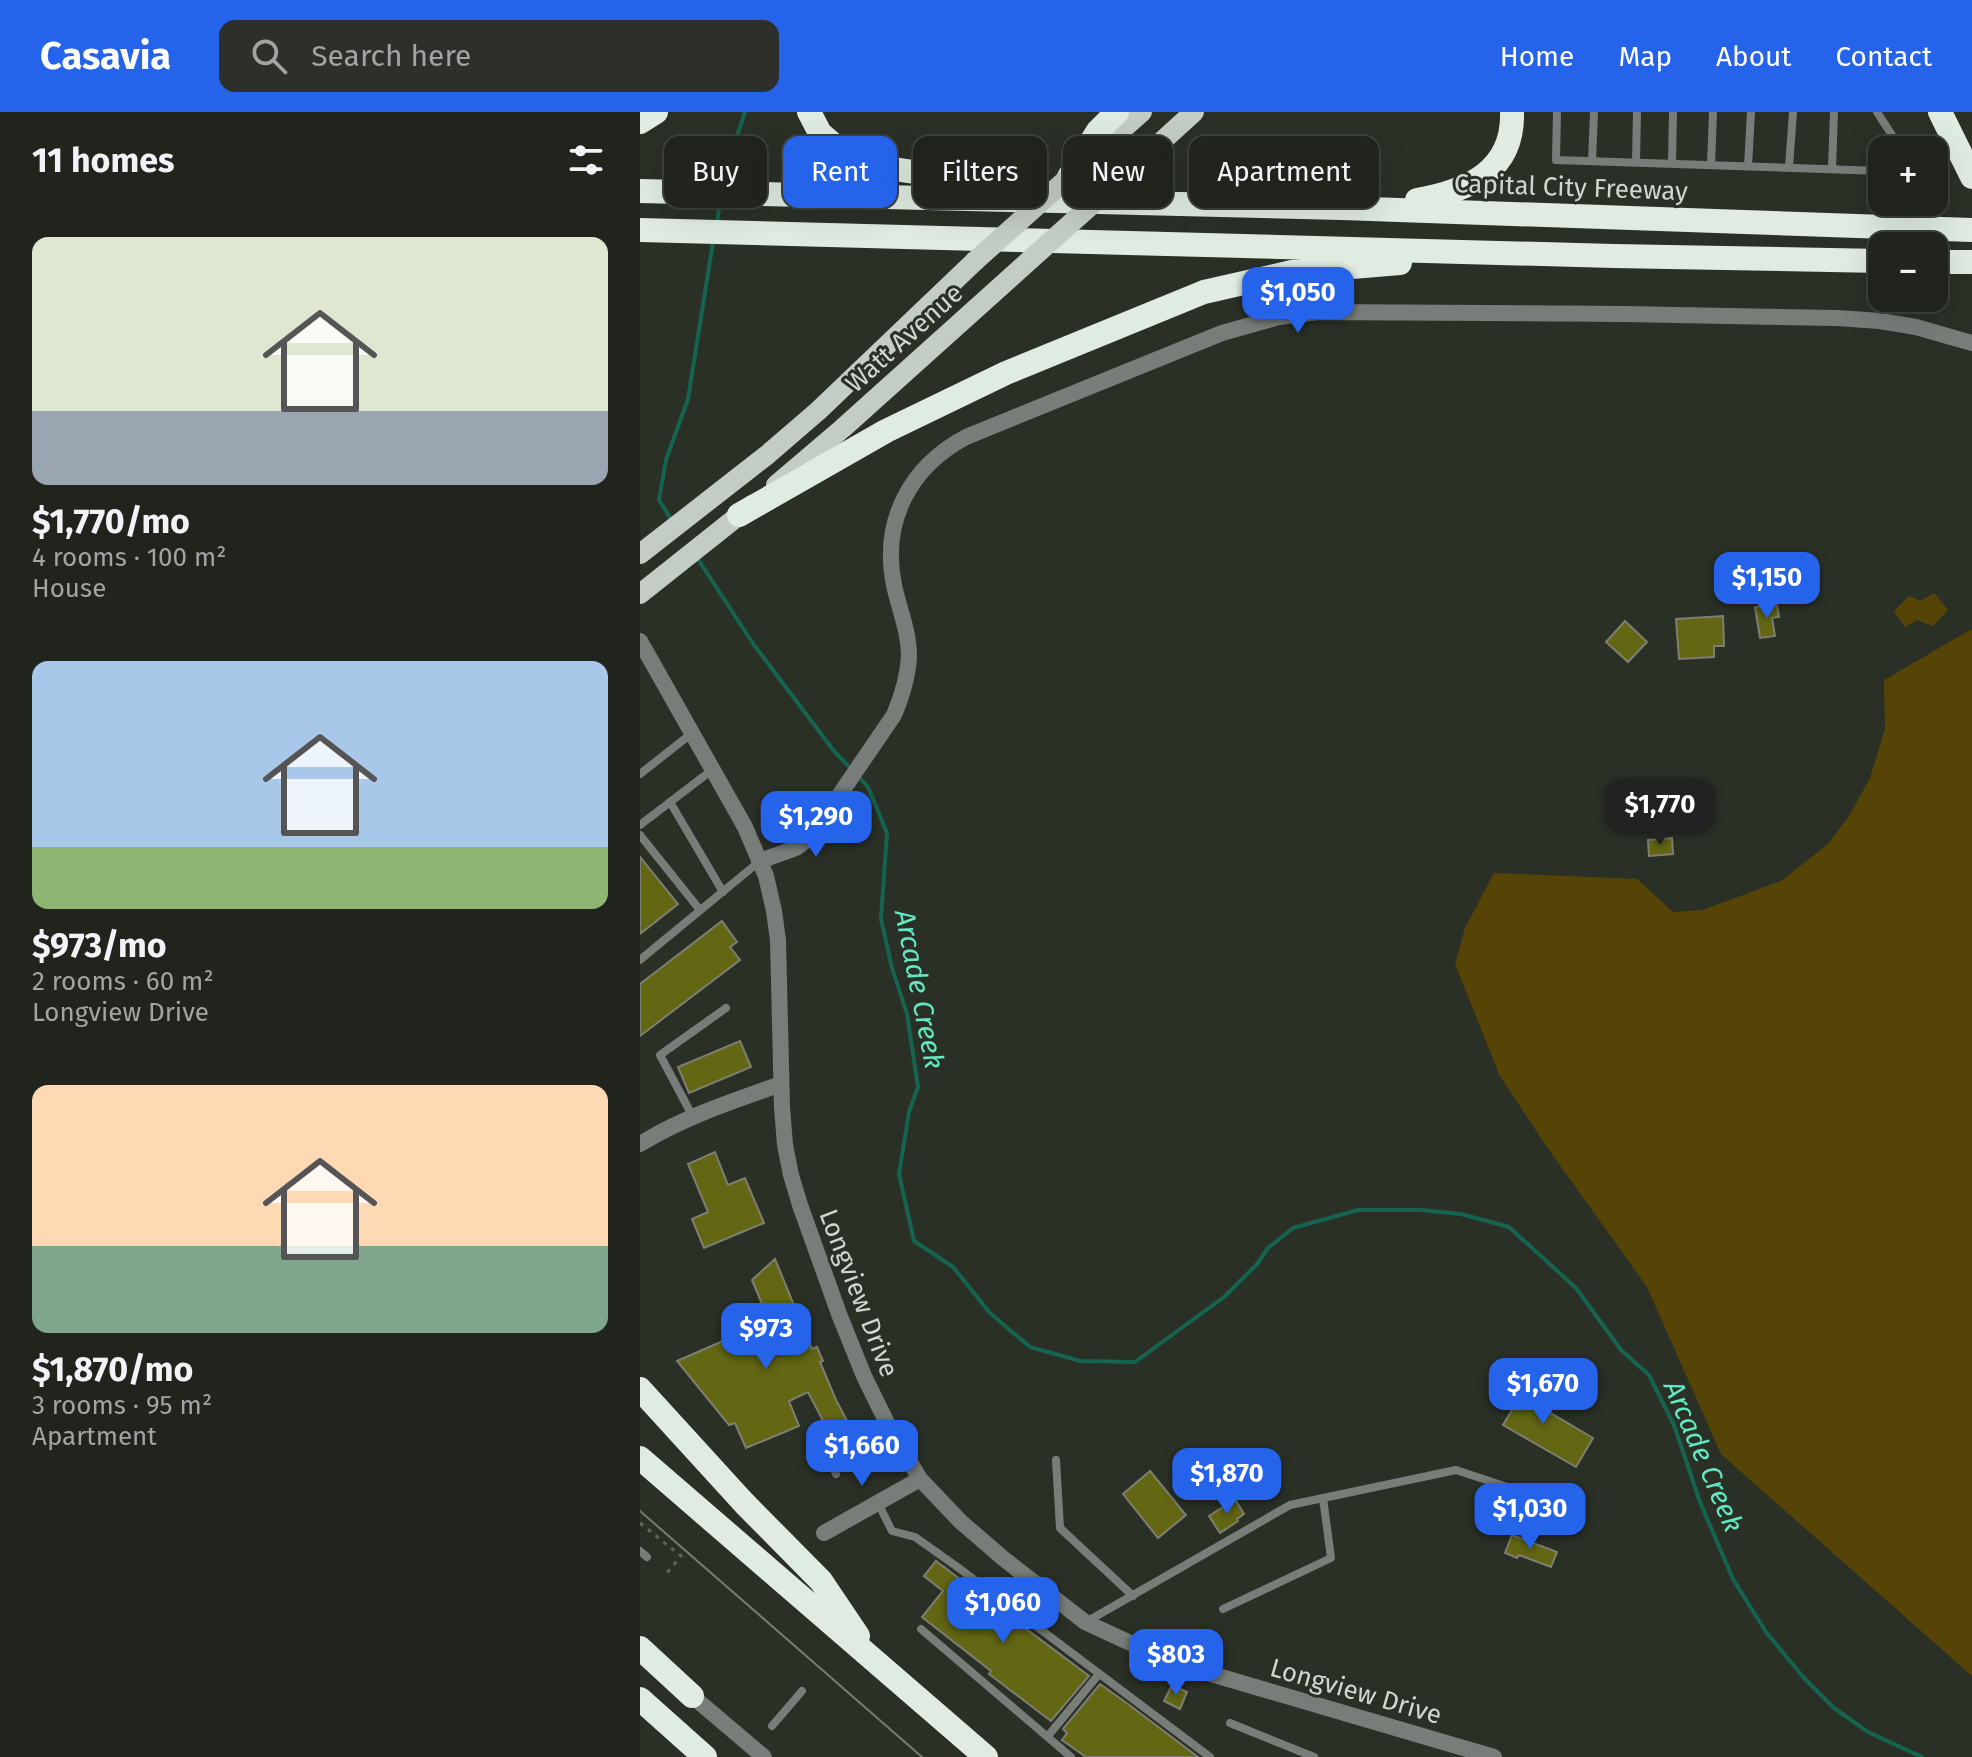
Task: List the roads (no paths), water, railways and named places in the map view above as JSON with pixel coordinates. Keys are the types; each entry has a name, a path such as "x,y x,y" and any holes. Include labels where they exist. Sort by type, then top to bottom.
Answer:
{"highway":[{"path":"640,122 656,112"},
{"path":"809,112 820,133 844,154 873,166 1063,186"},
{"path":"1095,136 1117,112"},
{"path":"1364,209 1445,195 1468,187 1499,160 1507,147 1512,131 1512,112"},
{"path":"1940,112 1972,177"},
{"name":"Capital City Freeway","path":"640,191 1063,192"},
{"name":"Capital City Freeway","path":"1173,196 1364,209 1972,230"},
{"path":"640,230 1868,261"},
{"path":"733,519 886,431 1006,373 1204,292 1292,272 1530,253"},
{"path":"1948,262 1972,262"},
{"path":"640,1389 744,1503 821,1581 875,1661"},
{"path":"640,1458 986,1757"},
{"path":"640,1646 692,1696"},
{"path":"640,1699 705,1757"},
{"path":"640,1716 692,1757"}],"main road":[{"name":"Watt Avenue","path":"1115,136 1142,112"},
{"name":"Watt Avenue","path":"1172,136 1194,112"},
{"name":"Watt Avenue","path":"643,552 818,411 975,261 1063,182"},
{"name":"Watt Avenue","path":"640,594 843,428 1031,259 1098,208"}],"street":[{"path":"760,861 805,842 894,715 902,697 909,656 891,567 894,523 901,503 924,467 966,437 1222,333 1279,317 1318,312 1837,318 1880,321 1931,330 1972,343"},
{"name":"Longview Drive","path":"642,649 713,769 760,861 774,911 778,940 785,1145 800,1205 854,1351 887,1423 920,1479 961,1522 1085,1622 1184,1666 1441,1746 1494,1757"},
{"path":"640,1144 722,1104 781,1084"},
{"path":"824,1533 920,1479"},
{"path":"692,1696 764,1757"}],"lane":[{"path":"1557,112 1556,160 1868,170"},
{"path":"1592,161 1594,112"},
{"path":"1636,162 1637,112"},
{"path":"1672,163 1673,112"},
{"path":"1711,165 1713,112"},
{"path":"1748,166 1751,112"},
{"path":"1789,167 1793,112"},
{"path":"1832,169 1834,112"},
{"path":"1877,112 1892,136"},
{"path":"640,774 691,734"},
{"path":"640,825 713,769"},
{"path":"670,802 723,892"},
{"path":"640,835 700,910"},
{"path":"640,960 760,861"},
{"path":"693,1117 660,1055 726,1008"},
{"path":"836,1474 826,1451 887,1423"},
{"path":"1056,1460 1060,1528 1133,1596"},
{"path":"1085,1622 1290,1505 1456,1470 1580,1511"},
{"path":"1223,1609 1331,1558 1323,1498"},
{"path":"878,1502 892,1531 915,1537 1210,1757"},
{"path":"921,1629 1071,1757"},
{"path":"1048,1736 1099,1674"},
{"path":"772,1726 802,1691"},
{"path":"1230,1723 1314,1757"}],"waterway":[{"name":"Arcade Creek","path":"737,136 745,112"},
{"name":"Arcade Creek","path":"717,222 719,208"},
{"name":"Arcade Creek","path":"671,519 659,500 666,460 688,399 713,242"},
{"name":"Arcade Creek","path":"696,556 754,645 851,769"},
{"name":"Arcade Creek","path":"857,775 868,787 887,833 881,919 907,1014 918,1087 909,1112 899,1174 914,1241 953,1267 990,1313 1030,1347 1080,1361 1135,1362 1224,1297 1257,1264 1268,1248 1293,1228 1358,1210 1420,1210 1461,1214 1509,1227 1576,1288 1621,1350 1649,1375 1674,1425 1700,1502 1733,1579 1766,1632 1834,1708 1868,1732 1922,1757"}],"tram line":[{"path":"640,1511 922,1757"}]}
